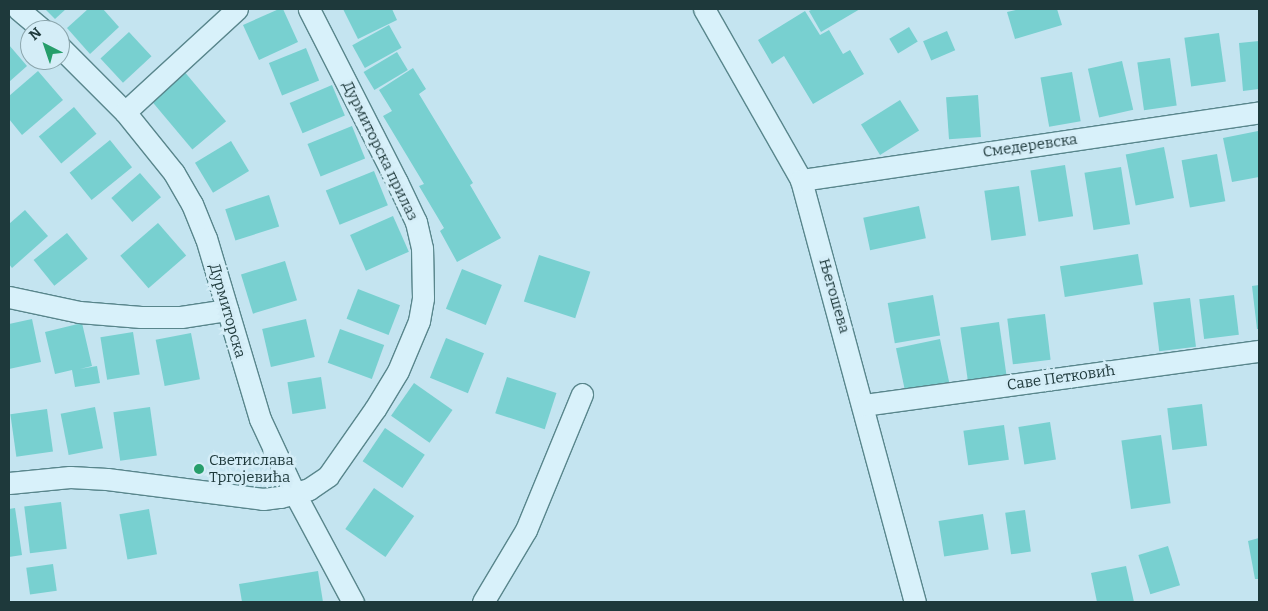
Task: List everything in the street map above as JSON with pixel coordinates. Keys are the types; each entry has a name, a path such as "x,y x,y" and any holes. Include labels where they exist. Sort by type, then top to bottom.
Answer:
{"street":[{"path":"18,9 31,20"},
{"path":"125,112 237,9"},
{"name":"Дурмиторска прилаз","path":"295,494 310,490 334,470 398,370 419,321 424,278 422,248 416,222 309,9"},
{"name":"Његошева","path":"709,10 801,180 864,405 915,602"},
{"name":"Дурмиторска","path":"70,57 125,112 174,174 192,204 206,238 260,419 295,494 353,602"},
{"name":"Смедеревска","path":"801,180 1259,112"},
{"path":"9,297 79,312 141,318 181,317 227,310"},
{"name":"Саве Петковић","path":"864,405 1259,351"},
{"path":"483,602 526,530 582,394"},
{"path":"9,482 88,478 195,488 263,499 295,494"}],"building":[{"path":"45,9 66,9 55,19"},
{"path":"88,9 103,9 119,27 90,54 70,31 70,25"},
{"path":"283,9 298,42 259,60 243,25"},
{"path":"343,9 392,9 397,20 358,39"},
{"path":"813,9 860,9 821,32 809,11"},
{"path":"1020,9 1057,9 1062,25 1015,39 1007,12"},
{"path":"805,11 820,35 829,30 843,54 850,50 864,74 813,104 784,56 772,64 758,40"},
{"path":"389,25 402,48 365,68 352,45"},
{"path":"909,27 918,42 898,53 889,39"},
{"path":"947,31 955,50 931,60 923,41"},
{"path":"129,32 152,56 123,83 100,59"},
{"path":"1219,33 1226,82 1191,86 1184,38"},
{"path":"1259,41 1259,89 1243,91 1239,43"},
{"path":"9,45 20,58 20,70 22,70 9,82"},
{"path":"306,48 319,80 282,95 269,63"},
{"path":"397,52 408,70 374,90 364,72"},
{"path":"1170,58 1177,106 1144,110 1137,63"},
{"path":"1122,61 1133,110 1099,118 1088,69"},
{"path":"413,68 426,89 419,94 473,183 470,185 501,238 457,262 440,231 444,228 419,186 424,184 383,116 392,111 379,90"},
{"path":"183,70 226,121 192,150 149,98"},
{"path":"38,71 63,100 22,135 9,119 9,96"},
{"path":"1072,72 1081,121 1049,127 1040,78"},
{"path":"332,85 345,115 303,133 290,103"},
{"path":"978,95 981,137 949,139 946,97"},
{"path":"900,100 919,131 880,155 861,124"},
{"path":"74,107 96,134 61,163 39,137"},
{"path":"352,126 365,158 321,176 307,144"},
{"path":"1258,131 1259,177 1232,182 1223,138"},
{"path":"110,140 132,167 92,200 70,173"},
{"path":"231,141 249,171 213,193 195,163"},
{"path":"1164,147 1174,198 1136,205 1126,154"},
{"path":"1217,154 1225,201 1190,208 1182,160"},
{"path":"1065,165 1073,216 1039,222 1030,170"},
{"path":"1121,167 1130,224 1094,230 1084,173"},
{"path":"374,171 388,205 340,225 326,190"},
{"path":"140,173 161,197 132,222 111,198"},
{"path":"1019,186 1026,236 991,240 984,191"},
{"path":"269,195 279,226 235,241 225,209"},
{"path":"919,206 926,238 870,250 863,218"},
{"path":"25,210 48,236 12,268 9,264 9,224"},
{"path":"393,216 409,252 366,271 350,235"},
{"path":"158,223 186,255 148,288 120,256"},
{"path":"67,233 88,259 54,286 34,260"},
{"path":"1138,254 1143,285 1065,297 1060,266"},
{"path":"539,255 590,272 575,318 524,302"},
{"path":"285,261 297,300 253,314 241,274"},
{"path":"462,269 502,285 486,325 446,309"},
{"path":"1259,285 1259,329 1257,329 1252,286"},
{"path":"358,289 400,305 389,335 347,319"},
{"path":"933,295 940,335 895,343 888,303"},
{"path":"1234,295 1239,335 1204,339 1199,299"},
{"path":"1190,298 1196,347 1159,351 1153,303"},
{"path":"1045,314 1051,360 1013,364 1007,319"},
{"path":"32,319 41,362 9,369 9,324"},
{"path":"306,319 315,357 271,367 262,329"},
{"path":"999,322 1007,376 968,382 960,327"},
{"path":"82,323 92,366 80,369 97,366 100,383 75,387 72,370 55,374 45,332"},
{"path":"340,329 384,345 372,379 328,363"},
{"path":"133,332 140,374 107,380 100,337"},
{"path":"191,333 200,379 165,386 156,340"},
{"path":"446,338 484,353 468,393 430,378"},
{"path":"940,339 950,385 906,394 896,348"},
{"path":"321,377 326,409 292,414 287,382"},
{"path":"507,377 556,393 545,429 495,413"},
{"path":"414,383 453,410 430,443 391,416"},
{"path":"1202,404 1207,446 1172,450 1167,408"},
{"path":"95,407 103,448 69,455 61,414"},
{"path":"150,407 157,456 120,461 113,412"},
{"path":"47,409 53,452 16,457 10,414"},
{"path":"1050,422 1056,460 1024,465 1018,427"},
{"path":"1004,425 1009,460 968,465 963,431"},
{"path":"385,428 425,455 402,488 363,461"},
{"path":"1161,435 1171,503 1131,509 1121,441"},
{"path":"374,488 414,516 385,557 345,529"},
{"path":"61,502 67,549 30,553 24,507"},
{"path":"15,508 22,555 9,557 9,509"},
{"path":"149,509 157,554 127,560 119,514"},
{"path":"1025,510 1031,552 1011,554 1005,513"},
{"path":"983,514 989,550 944,557 939,521"},
{"path":"1259,538 1259,579 1255,579 1248,541"},
{"path":"1168,546 1180,585 1150,594 1138,555"},
{"path":"53,564 57,591 30,594 26,568"},
{"path":"1126,566 1134,602 1097,602 1091,573"},
{"path":"318,571 323,602 242,602 239,584"}],"place":[{"name":"Светислава Тргојевића","path":"199,469"}]}
